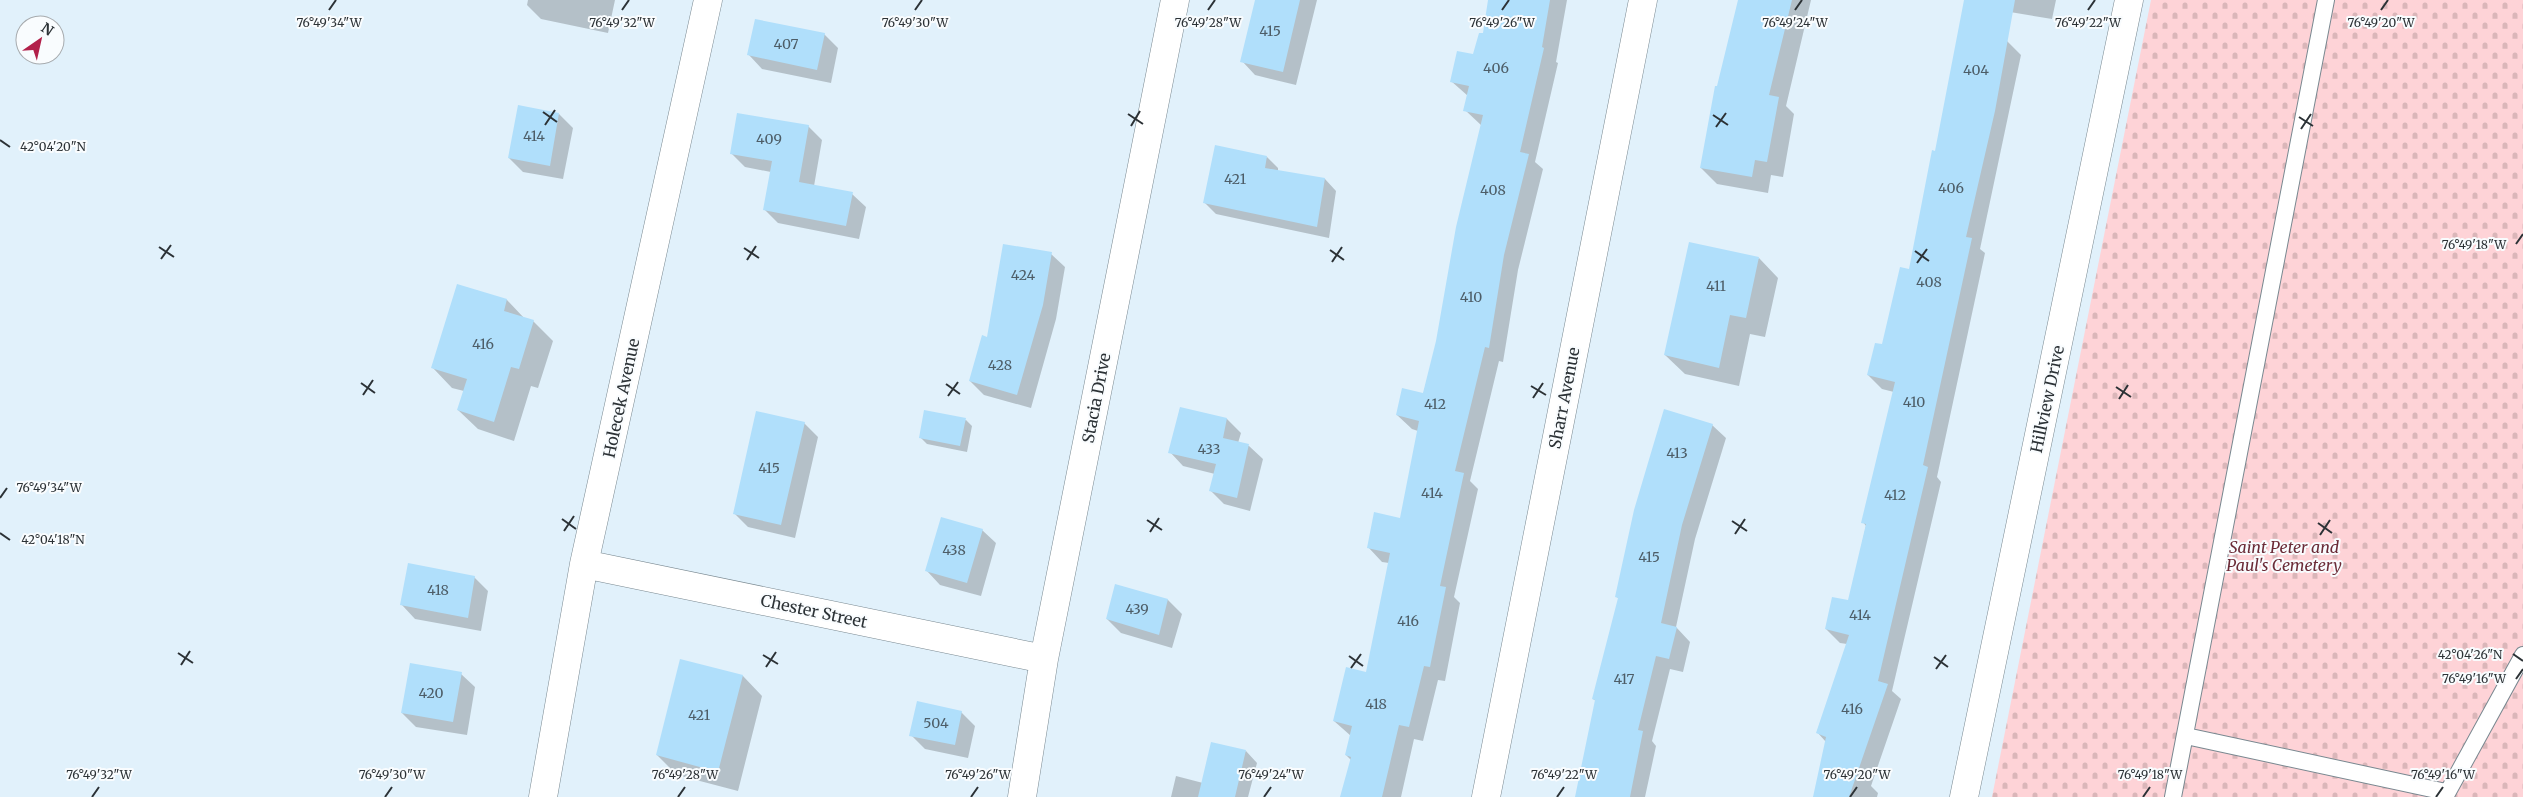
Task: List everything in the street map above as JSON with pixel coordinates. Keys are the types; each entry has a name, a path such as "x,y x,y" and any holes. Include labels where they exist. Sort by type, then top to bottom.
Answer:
{"street":[{"name":"Holecek Avenue","path":"543,797 584,564 708,0"},
{"name":"Stacia Drive","path":"1022,797 1044,659 1175,0"},
{"name":"Sharr Avenue","path":"1486,797 1643,0"},
{"name":"Hillview Drive","path":"1964,797 2129,0"},
{"name":"Chester Street","path":"584,564 1044,659"}],"lane":[{"path":"2173,797 2326,0"},
{"path":"2186,736 2446,794 2523,655"}],"green space":[{"name":"Saint Peter and Paul's Cemetery","path":"2151,0 2523,0 2523,797 1992,797"}],"building":[{"path":"1255,0 1300,0 1283,72 1240,62"},
{"path":"1488,0 1550,0 1542,47 1544,48 1520,152 1529,154 1504,255 1489,348 1485,347 1455,471 1464,473 1440,586 1446,587 1430,667 1424,666 1409,727 1399,725 1382,797 1340,797 1351,757 1345,755 1352,726 1333,721 1346,667 1366,672 1390,553 1367,548 1374,512 1400,518 1419,421 1396,415 1402,388 1423,393 1436,341 1456,227 1483,115 1463,111 1469,86 1450,82 1457,51 1473,54 1479,33 1483,33"},
{"path":"1738,0 1792,0 1769,95 1779,97 1767,162 1755,160 1752,177 1700,168 1715,86 1717,86"},
{"path":"1964,0 2015,0 1995,111 1966,237 1972,238 1923,465 1928,467 1878,681 1888,684 1849,797 1813,797 1826,737 1816,733 1849,635 1825,629 1832,597 1848,600 1866,524 1861,523 1895,382 1867,375 1875,343 1882,344 1900,267 1909,269 1932,150 1935,151"},
{"path":"755,19 825,33 817,70 747,55"},
{"path":"518,105 559,113 550,166 508,158"},
{"path":"737,113 809,125 799,182 853,192 846,226 763,210 772,161 730,154"},
{"path":"1215,145 1267,156 1265,168 1325,178 1317,227 1203,203"},
{"path":"1689,242 1759,257 1746,318 1730,315 1719,368 1664,355"},
{"path":"1003,244 1052,252 1043,305 1017,395 969,381 982,335 987,337"},
{"path":"457,284 507,299 504,311 534,320 519,369 511,367 494,422 457,410 467,379 431,368"},
{"path":"1180,407 1227,418 1223,438 1249,444 1237,498 1209,491 1216,464 1168,453"},
{"path":"1664,409 1713,424 1682,525 1661,623 1677,627 1669,659 1656,656 1638,730 1643,731 1630,797 1575,797 1595,700 1592,699 1618,598 1615,597 1634,510"},
{"path":"924,410 966,418 960,446 919,438"},
{"path":"756,411 805,422 781,525 733,514"},
{"path":"941,517 983,529 967,583 925,571"},
{"path":"408,563 475,576 468,618 400,605"},
{"path":"1115,584 1168,599 1159,635 1106,619"},
{"path":"680,659 743,675 718,772 656,755"},
{"path":"410,663 462,672 453,722 401,713"},
{"path":"917,701 962,711 955,745 909,736"},
{"path":"1211,742 1246,750 1235,797 1198,797"}]}
